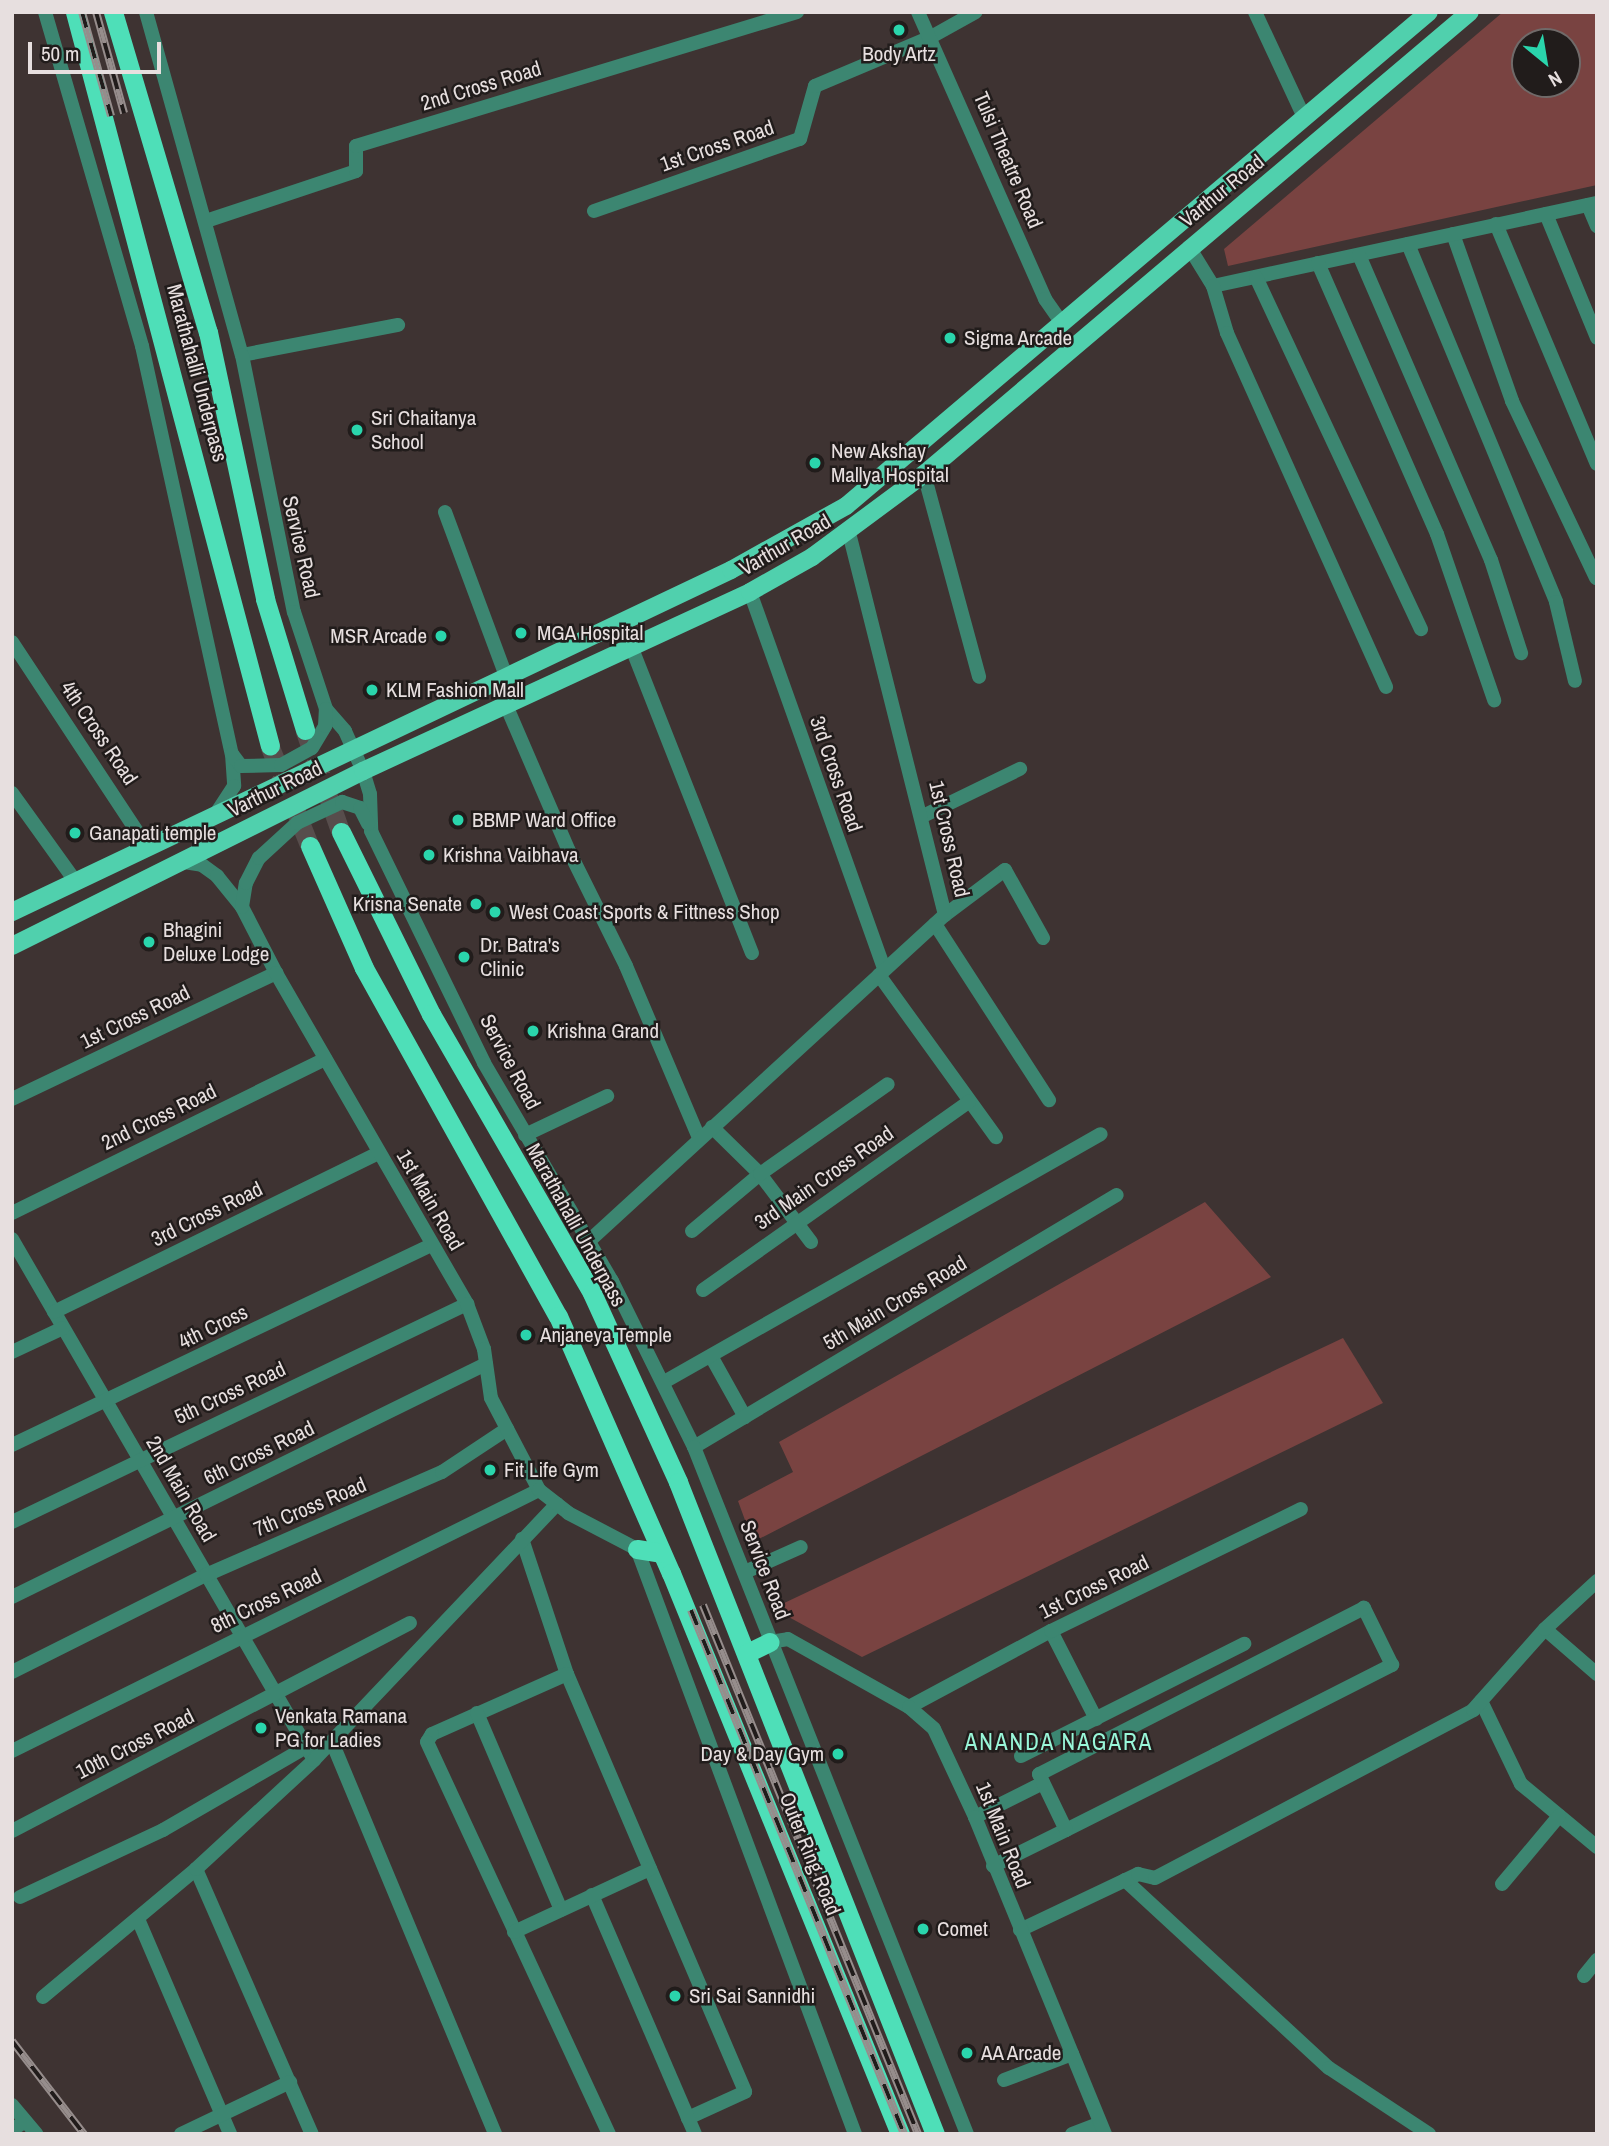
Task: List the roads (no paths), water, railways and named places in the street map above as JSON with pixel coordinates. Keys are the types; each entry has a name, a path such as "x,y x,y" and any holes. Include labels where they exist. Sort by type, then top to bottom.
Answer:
{"highway":[{"name":"Marathahalli Underpass","path":"75,12 270,746"},
{"name":"Marathahalli Underpass","path":"113,12 208,332 265,599 305,730"},
{"name":"Marathahalli Underpass","path":"341,832 430,1014 592,1293 678,1482 747,1653"},
{"path":"310,846 392,1021 545,1291 662,1553"},
{"path":"637,1549 662,1553"},
{"name":"Outer Ring Road","path":"662,1553 900,2134"},
{"path":"747,1653 770,1642"},
{"name":"Outer Ring Road","path":"747,1653 935,2134"}],"main road":[{"name":"Varthur Road","path":"12,912 731,570 846,506 1429,12"},
{"path":"1438,12 1451,28"},
{"name":"Varthur Road","path":"12,946 363,771 750,592 849,534 924,474 1189,247 1470,12"}],"street":[{"path":"45,12 153,390 232,754 234,786 215,816"},
{"name":"Service Road","path":"146,12 242,355 294,612 326,709 354,750 363,771 370,794 371,831 525,1135 589,1241 664,1382 694,1447 967,2134"},
{"name":"2nd Cross Road","path":"206,221 356,171 356,146 797,12"},
{"name":"Tulsi Theatre Road","path":"918,12 1045,299 1061,322"},
{"path":"931,37 976,12"},
{"path":"1255,12 1305,119"},
{"name":"1st Cross Road","path":"594,211 800,139 815,86 931,37"},
{"path":"1213,286 1592,204 1597,226"},
{"path":"1546,214 1597,338"},
{"path":"1496,224 1597,464"},
{"path":"1453,234 1512,401 1596,578"},
{"path":"1408,244 1556,602 1575,681"},
{"path":"1189,247 1213,286 1227,333 1386,687"},
{"path":"1359,255 1491,560 1521,653"},
{"path":"1318,264 1437,534 1494,700"},
{"path":"1256,277 1421,629"},
{"path":"242,355 398,325"},
{"path":"924,474 979,677"},
{"path":"445,512 506,676"},
{"name":"1st Cross Road","path":"589,1241 940,919 923,816 849,534"},
{"name":"3rd Cross Road","path":"750,592 881,972"},
{"name":"4th Cross Road","path":"12,642 148,848"},
{"path":"631,646 752,953"},
{"path":"506,705 569,851 626,965 699,1138"},
{"path":"232,754 241,766 281,765 312,748 325,726 326,709"},
{"path":"923,816 1020,769"},
{"path":"12,793 76,882"},
{"path":"242,907 246,883 259,858 298,822 348,802 360,808 371,831"},
{"name":"1st Main Road","path":"184,862 209,871 242,907 276,973 430,1245 467,1304 486,1364 491,1398 539,1490 557,1504 637,1549"},
{"path":"1043,938 1005,870 940,919 1049,1100"},
{"path":"881,972 996,1137"},
{"name":"1st Cross Road","path":"12,1099 276,973"},
{"name":"2nd Cross Road","path":"12,1213 325,1059"},
{"path":"691,1231 760,1174 887,1084"},
{"path":"525,1135 607,1096"},
{"name":"3rd Main Cross Road","path":"703,1290 797,1221 970,1102"},
{"path":"712,1127 760,1174 811,1242"},
{"path":"664,1382 1101,1133"},
{"name":"3rd Cross Road","path":"54,1312 379,1153"},
{"name":"5th Main Cross Road","path":"694,1447 1117,1195"},
{"name":"2nd Main Road","path":"12,1240 17,1258 54,1312 310,1753"},
{"name":"4th Cross","path":"12,1445 430,1245"},
{"name":"5th Cross Road","path":"12,1522 467,1304"},
{"path":"12,1352 63,1328"},
{"path":"711,1356 745,1417"},
{"name":"6th Cross Road","path":"12,1597 486,1364"},
{"name":"7th Cross Road","path":"12,1672 206,1575 442,1472 508,1429"},
{"name":"8th Cross Road","path":"12,1751 539,1490"},
{"path":"20,1897 163,1830 332,1742 557,1504"},
{"name":"1st Cross Road","path":"909,1707 1051,1631 1301,1509"},
{"path":"522,1539 567,1674 745,2092 688,2118"},
{"path":"745,1572 802,1547"},
{"path":"637,1549 855,2134"},
{"path":"1020,1930 1138,1874 1156,1878 1473,1710 1545,1629 1597,1581"},
{"path":"993,1866 1066,1830 1392,1665 1364,1608 1040,1774 1066,1830"},
{"name":"10th Cross Road","path":"12,1831 410,1623"},
{"path":"1545,1629 1597,1674"},
{"path":"1051,1631 1096,1719"},
{"name":"1st Main Road","path":"770,1642 789,1639 909,1707 934,1729 975,1817 1102,2129"},
{"path":"1021,1756 1244,1644"},
{"path":"567,1674 432,1734 428,1742 610,2134"},
{"path":"1481,1701 1521,1784 1597,1847"},
{"path":"477,1713 561,1910"},
{"path":"332,1742 495,2134"},
{"path":"43,1997 197,1869 310,1753"},
{"path":"975,1817 1043,1783"},
{"path":"1503,1884 1559,1816"},
{"path":"197,1869 312,2134"},
{"path":"514,1932 650,1870"},
{"path":"1125,1881 1329,2068 1429,2134"},
{"path":"592,1895 695,2134"},
{"path":"138,1919 230,2134"},
{"path":"1584,1976 1597,1960"},
{"path":"1004,2080 1072,2054"},
{"path":"181,2134 290,2082"},
{"path":"12,2105 18,2126 36,2134"},
{"path":"1072,2134 1102,2129"}],"tunnel":[{"path":"305,730 341,832"},
{"path":"270,746 310,846"}],"railway":[{"path":"82,12 111,116"},
{"path":"96,12 124,113"},
{"path":"703,1605 918,2134"},
{"path":"691,1610 904,2134"},
{"path":"12,2041 84,2134"}],"place":[{"name":"Body Artz","path":"899,30"},
{"name":"Sigma Arcade","path":"950,338"},
{"name":"Sri Chaitanya School","path":"357,430"},
{"name":"New Akshay Mallya Hospital","path":"815,463"},
{"name":"MGA Hospital","path":"521,633"},
{"name":"MSR Arcade","path":"441,636"},
{"name":"KLM Fashion Mall","path":"372,690"},
{"name":"BBMP Ward Office","path":"458,820"},
{"name":"Ganapati temple","path":"75,833"},
{"name":"Krishna Vaibhava","path":"429,855"},
{"name":"Krisna Senate","path":"476,904"},
{"name":"West Coast Sports & Fittness Shop","path":"495,912"},
{"name":"Bhagini Deluxe Lodge","path":"149,942"},
{"name":"Dr. Batra's Clinic","path":"464,957"},
{"name":"Krishna Grand","path":"533,1031"},
{"name":"Anjaneya Temple","path":"526,1335"},
{"name":"Fit Life Gym","path":"490,1470"},
{"name":"Venkata Ramana PG for Ladies","path":"261,1728"},
{"name":"Day & Day Gym","path":"838,1754"},
{"name":"Comet","path":"923,1929"},
{"name":"Sri Sai Sannidhi","path":"675,1996"},
{"name":"AA Arcade","path":"967,2053"}],"district":[{"name":"ANANDA NAGARA","path":"1059,1742"}]}
